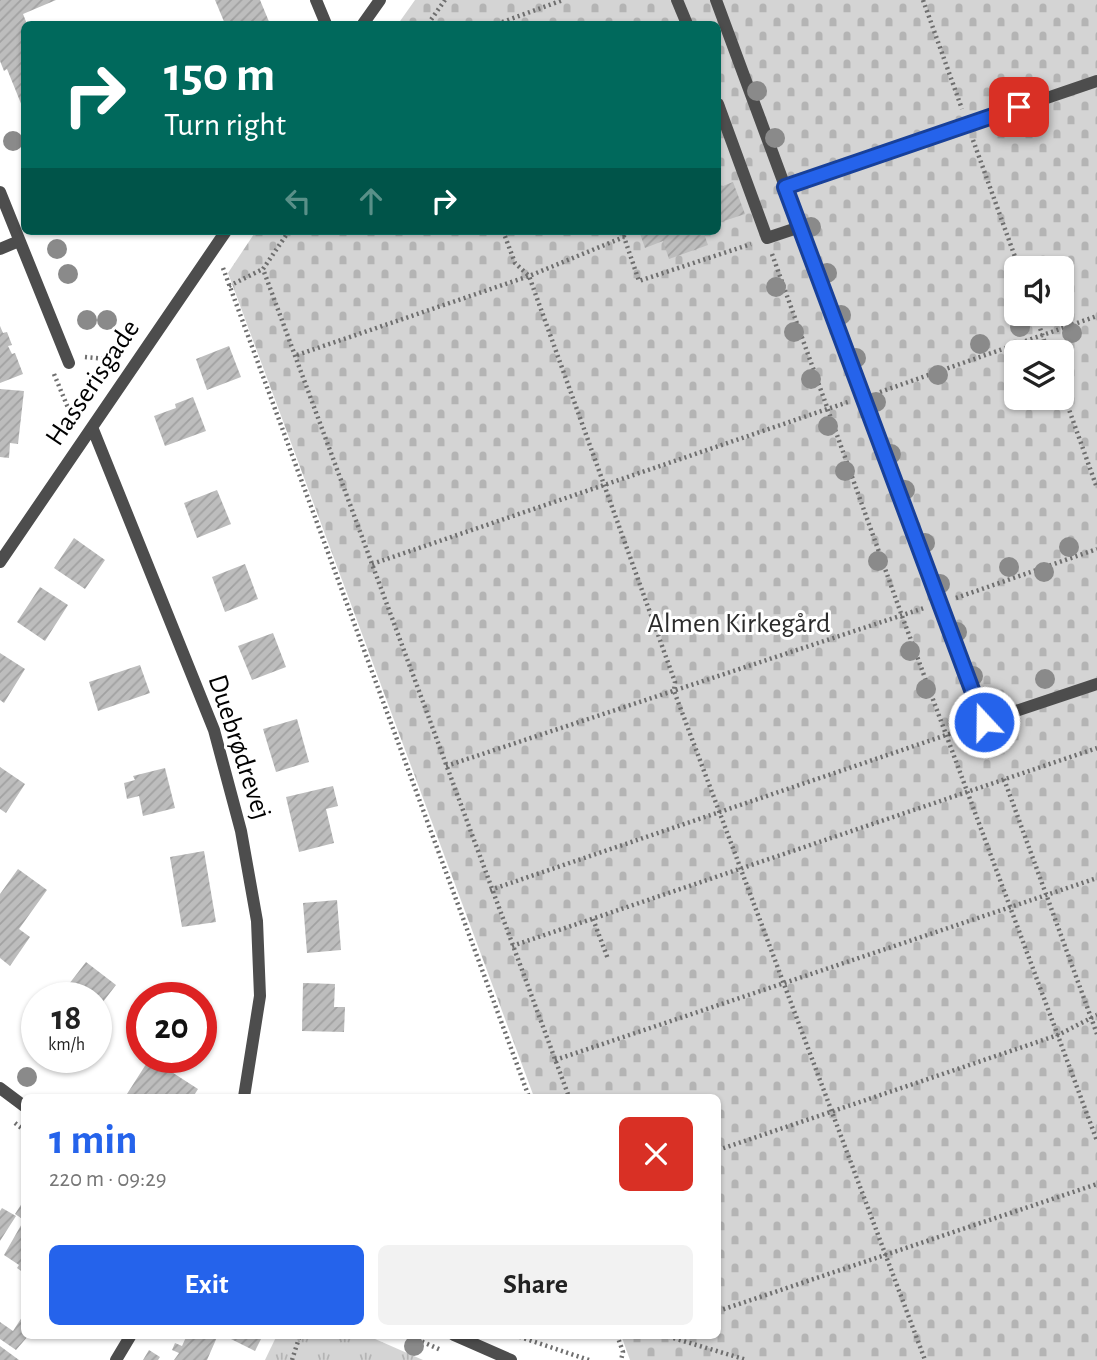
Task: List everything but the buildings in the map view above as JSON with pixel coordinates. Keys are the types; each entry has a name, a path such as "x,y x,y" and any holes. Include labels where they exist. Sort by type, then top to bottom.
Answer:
{"street":[{"path":"316,0 325,21"},
{"path":"365,21 380,0"},
{"path":"677,0 686,21"},
{"path":"716,0 984,722 1097,684"},
{"path":"785,187 1097,81"},
{"path":"721,112 767,238 800,227"},
{"path":"0,192 69,363"},
{"name":"Hasserisgade","path":"0,562 223,235"},
{"path":"0,249 19,241"},
{"name":"Duebrødrevej","path":"92,427 214,730 241,831 257,921 260,996 244,1094"},
{"path":"0,1088 21,1104"},
{"path":"116,1360 129,1339"},
{"path":"463,1339 510,1360"}],"path":[{"path":"430,21 445,0"},
{"path":"505,21 563,0"},
{"path":"286,235 263,269 229,286 528,1094"},
{"path":"504,235 515,263 528,276 675,682 674,691 718,813 925,1360"},
{"path":"297,355 528,276 621,235"},
{"path":"623,235 639,281 767,238 902,616 1097,1141"},
{"path":"263,269 568,1094"},
{"path":"862,398 1097,316"},
{"path":"1039,326 1044,340"},
{"path":"92,427 71,415 52,370 86,357 136,362"},
{"path":"372,564 827,410"},
{"path":"1069,410 1097,488"},
{"path":"446,766 939,604 1097,549"},
{"path":"491,890 947,735"},
{"path":"512,946 1097,748"},
{"path":"1004,779 1097,1034"},
{"path":"555,1060 1097,878"},
{"path":"593,919 607,959"},
{"path":"721,1149 1058,1035 1097,1015"},
{"path":"721,1310 1097,1184"},
{"path":"292,1360 299,1339"},
{"path":"416,1339 446,1352"},
{"path":"526,1339 589,1360"},
{"path":"618,1339 623,1352 621,1360"},
{"path":"676,1339 747,1360"}],"green space":[{"name":"Almen Kirkegård","path":"415,0 1097,0 1097,1360 630,1360 622,1339 721,1339 721,1094 533,1094 228,273 253,235 721,235 721,21 400,21"},
{"path":"275,1339 375,1339 423,1360 265,1360"}],"route":[{"path":"984,722 785,187 1019,107"}]}
